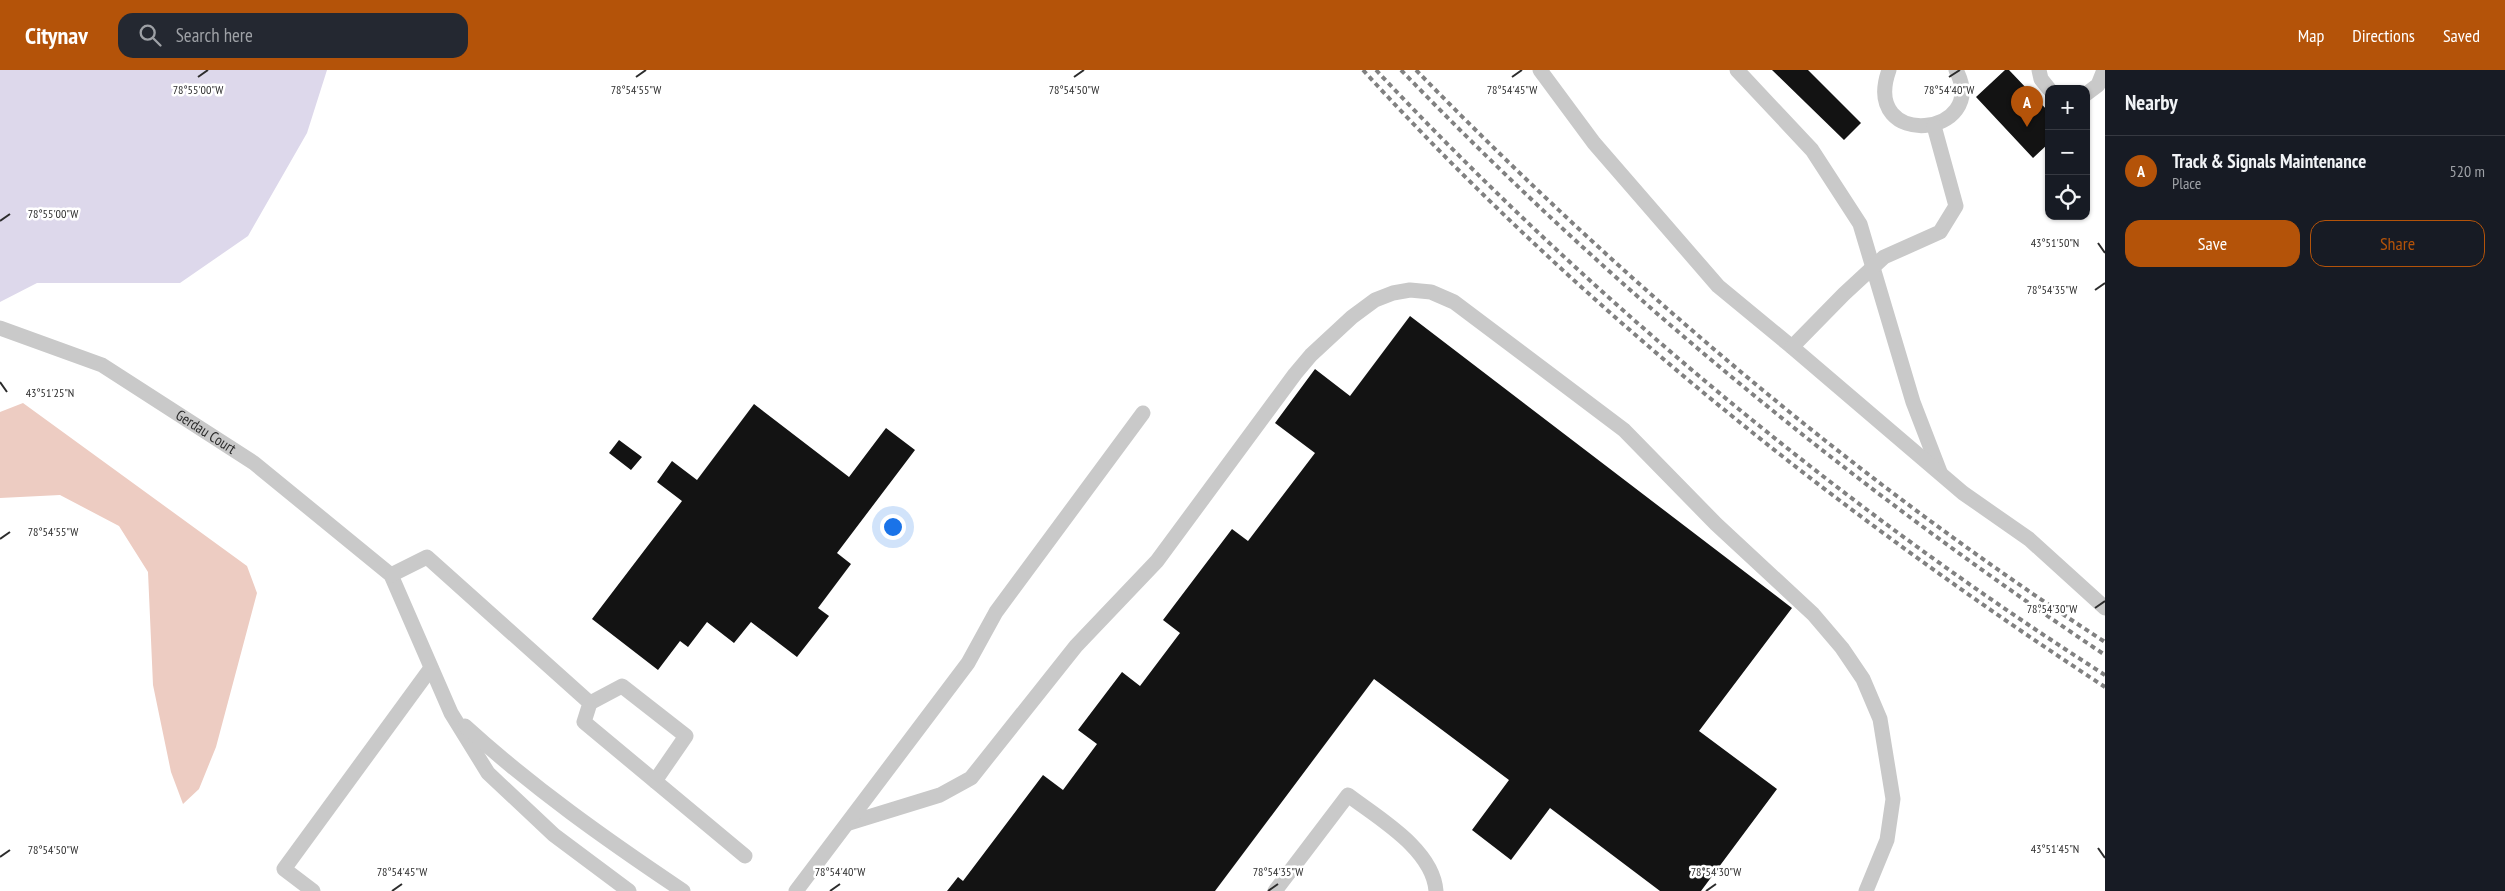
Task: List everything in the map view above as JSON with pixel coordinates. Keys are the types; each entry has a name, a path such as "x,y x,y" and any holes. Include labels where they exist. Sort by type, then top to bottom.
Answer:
{"lane":[{"path":"1540,70 1594,143 1718,286 1963,493 2029,539 2105,608"},
{"path":"1737,70 1812,150 1860,224 1913,402 1941,474"},
{"path":"1886,72 1885,94 1889,107 1897,117 1908,124 1921,127 1934,126 1946,120 1955,110 1960,98 1961,84 1956,70"},
{"path":"2039,70 2047,85"},
{"path":"2090,91 2098,85 2104,70"},
{"path":"1792,347 1884,257 1940,232 1956,206 1934,126"},
{"path":"849,823 940,795 971,778 1076,646 1157,561 1311,355 1375,300 1393,293 1410,290 1431,292 1454,302 1624,430 1716,524 1813,614 1842,648 1862,678 1880,720 1893,799 1887,840 1866,891"},
{"name":"Gerdau Court","path":"0,328 102,365 254,463 391,575"},
{"path":"796,891 849,823 968,662 996,612 1143,413"},
{"path":"590,703 427,557 391,575 452,713 488,773 554,835 629,891"},
{"path":"313,891 284,869 431,668"},
{"path":"655,781 686,736 622,686 590,703 584,722 655,781 746,856"},
{"path":"452,713 507,764 574,816 683,891"},
{"path":"1275,891 1348,794 1406,839 1417,851 1431,873 1436,891"}],"shaded area":[{"path":"0,70 327,70 307,133 248,236 180,283 37,283 0,302"},
{"path":"23,403 247,566 257,593 216,747 199,789 183,804 171,772 153,685 148,572 119,526 60,495 0,498 0,412"}],"building":[{"path":"1772,70 1808,70 1861,123 1844,140"},
{"path":"2005,70 2009,70 2045,108 2045,147 2033,158 1976,97"},
{"path":"1410,316 1792,608 1699,731 1777,789 1701,891 1660,891 1550,808 1511,860 1472,830 1509,780 1374,679 1215,891 947,891 958,877 963,881 1043,775 1063,790 1097,744 1078,730 1122,672 1140,686 1180,633 1163,620 1232,529 1248,541 1315,453 1275,423 1315,369 1350,396"},
{"path":"754,404 849,477 886,428 915,450 837,553 851,564 818,608 829,616 797,657 751,622 734,643 707,622 688,647 680,641 658,670 592,619 682,501 657,482 672,461 697,480"},
{"path":"619,440 642,457 631,470 609,453"}],"railway":[{"path":"1363,70 1446,158 1533,242 1622,323 1714,402 1906,550 2005,620 2105,687"},
{"path":"1376,70 1458,155 1544,238 1631,318 1722,395 1814,470 1909,541 2006,610 2105,675"},
{"path":"1401,70 1566,232 1737,382 1917,522 2105,655"},
{"path":"1416,70 1577,227 1745,375 1832,446 1921,514 2105,642"}],"place":[{"name":"Track & Signals Maintenance","path":"2027,127"}]}
